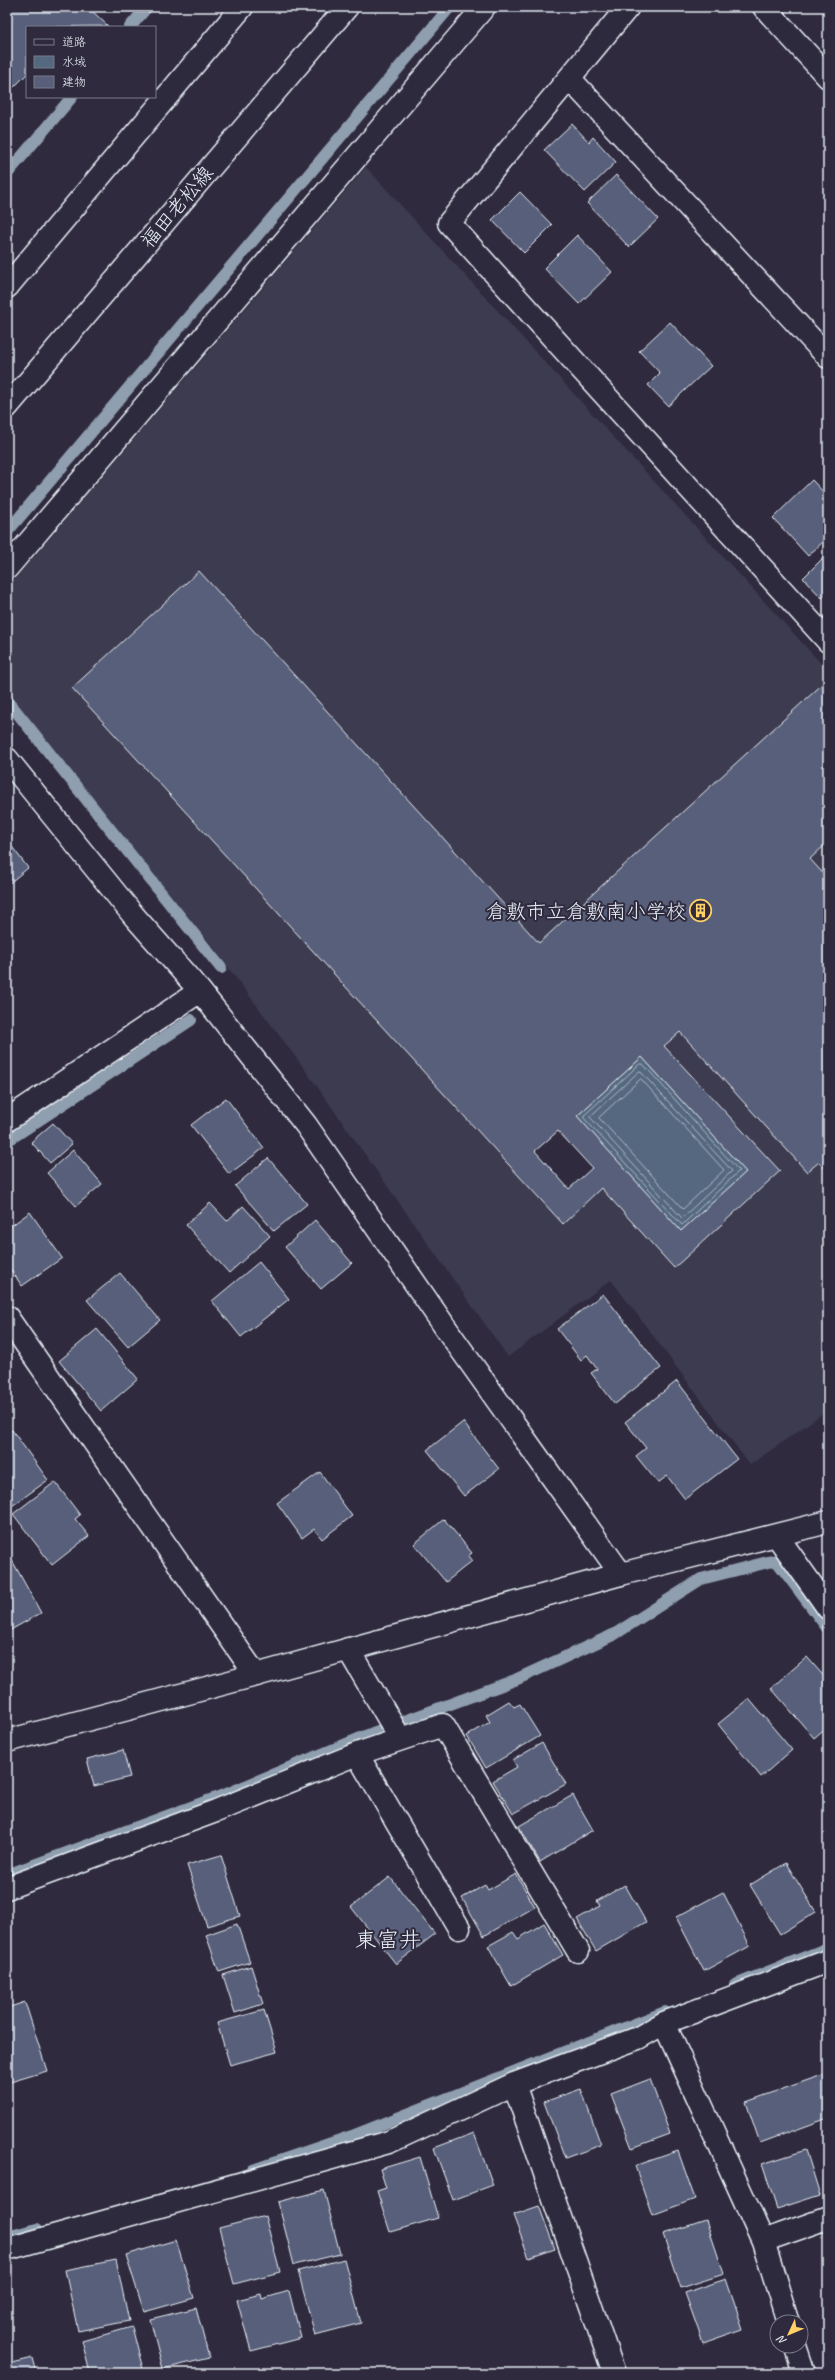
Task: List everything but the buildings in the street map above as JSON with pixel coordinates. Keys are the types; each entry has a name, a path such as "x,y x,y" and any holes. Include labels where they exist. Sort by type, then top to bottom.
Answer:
{"street":[{"path":"7,287 242,7"},
{"name":"福田老松線","path":"7,407 347,7"},
{"path":"628,7 570,80 448,223 828,641"},
{"path":"764,7 828,77"},
{"path":"7,568 478,9"},
{"path":"570,80 828,357"},
{"path":"7,758 134,916 200,991 306,1125 450,1334 621,1574"},
{"path":"7,1120 200,991"},
{"path":"7,1317 256,1675"},
{"path":"7,1741 348,1650 621,1574 828,1522"},
{"path":"777,1536 828,1608"},
{"path":"348,1650 394,1728"},
{"path":"7,1888 216,1811 356,1754 394,1728 443,1725 578,1951"},
{"path":"356,1754 459,1928"},
{"path":"7,2249 389,2142 514,2084 638,2038 664,2023 828,1961"},
{"path":"664,2023 762,2241 785,2314"},
{"path":"514,2084 614,2373"},
{"path":"762,2241 828,2218"},
{"path":"798,2354 804,2373"}],"shaded area":[{"path":"366,167 828,671 828,680 539,943 199,572 563,1224 601,1188 674,1268 779,1171 664,1046 680,1032 807,1172 819,1162 828,1172 828,1410 750,1465 611,1280 508,1357 306,1071 218,954 7,693 7,588"},
{"path":"828,842 828,879 810,859"}],"water":[{"path":"642,1057 746,1172 681,1231 577,1116"}],"waterway":[{"path":"131,26 147,7"},
{"path":"7,532 450,7"},
{"path":"7,174 71,98"},
{"path":"7,700 221,968"},
{"path":"7,1141 191,1020"},
{"path":"7,1875 224,1795 375,1732 515,1680 615,1634 701,1579 776,1560 828,1629"},
{"path":"735,1985 828,1948"},
{"path":"253,2170 352,2136 665,2012"},
{"path":"7,2237 37,2229"}],"place":[{"name":"倉敷市立倉敷南小学校","path":"701,911"}],"district":[{"name":"東富井","path":"388,1940"}]}
